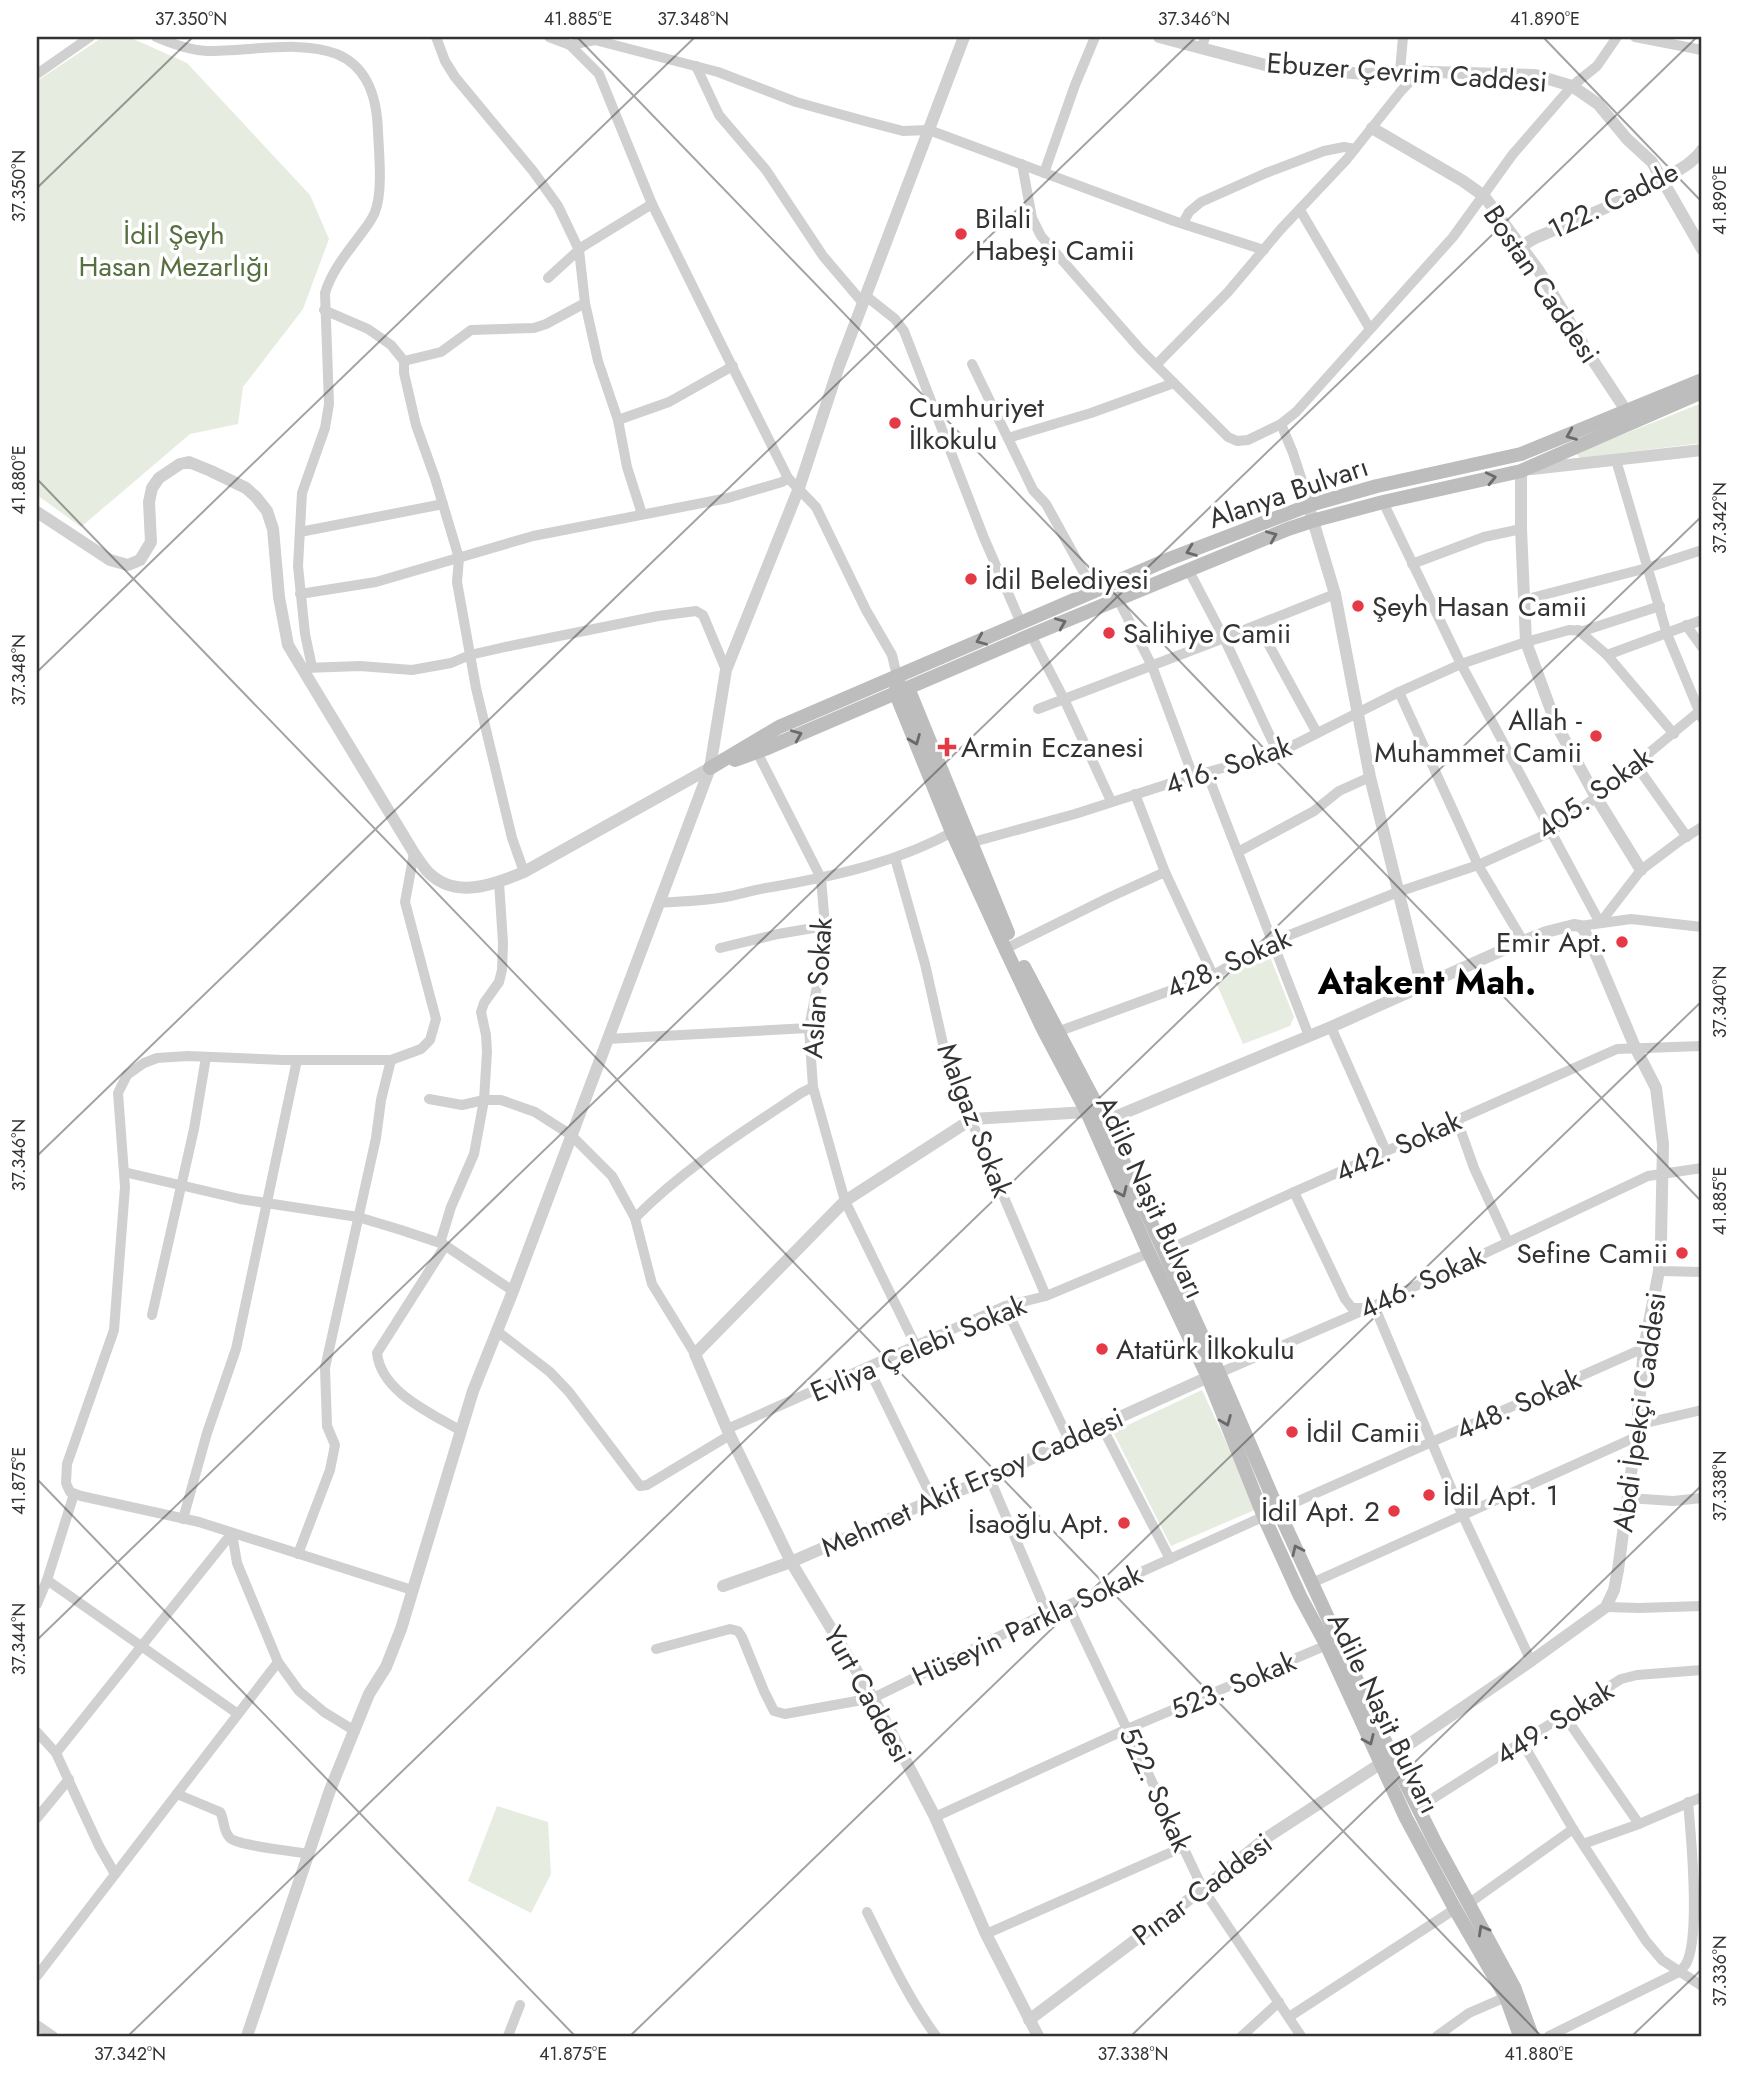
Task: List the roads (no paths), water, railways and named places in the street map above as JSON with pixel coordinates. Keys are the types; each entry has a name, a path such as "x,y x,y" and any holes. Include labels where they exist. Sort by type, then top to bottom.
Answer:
{"main road":[{"name":"Alanya Bulvarı","path":"710,768 779,727 1169,559 1310,505 1377,486 1521,454 1702,380"},
{"name":"Alanya Bulvarı","path":"710,768 757,752 1031,635 1312,521 1521,471 1702,392"},
{"name":"Adile Naşit Bulvarı","path":"897,676 1044,1029 1156,1253 1312,1583 1333,1643 1386,1760 1406,1818 1514,1987 1532,2036"},
{"name":"Adile Naşit Bulvarı","path":"962,837 1013,945 1105,1121 1156,1253"},
{"name":"Adile Naşit Bulvarı","path":"1214,1375 1264,1517 1300,1596 1333,1643"},
{"name":"Adile Naşit Bulvarı","path":"1386,1760 1418,1808 1506,1997 1520,2036"}],"street":[{"path":"37,74 90,37"},
{"path":"156,37 178,46 205,51 296,46 340,54 365,76 378,112 380,175 376,210 330,277 325,293 329,404 325,428 302,493 298,566 307,668"},
{"path":"436,37 444,61 455,77 533,171 558,206 579,250 585,303 598,361 618,420 627,467 642,514"},
{"path":"549,37 570,45 599,74 652,204 788,478 816,507 866,610 892,655 897,676"},
{"path":"247,2036 330,1790 369,1694 386,1667 401,1629 473,1391 710,768 726,670 799,488 839,366 964,37"},
{"path":"1044,173 1095,37"},
{"name":"Ebuzer Çevrim Caddesi","path":"1159,37 1203,42 1277,68 1368,74 1400,71 1535,75 1572,86 1598,104 1627,139 1651,162 1702,249"},
{"path":"1400,71 1403,37"},
{"path":"1022,164 1032,218 1041,236 1156,365 1228,437 1237,441 1248,440 1281,424 1296,412 1453,237 1513,153 1572,86 1597,66 1617,37"},
{"path":"1635,37 1702,50"},
{"path":"570,45 595,38 718,72 796,102 861,120 903,131 929,130 1264,250"},
{"path":"696,66 719,114 766,170 823,256 865,300 895,319 904,331 1021,623"},
{"path":"1156,365 1228,292 1355,149 1419,72"},
{"name":"Bostan Caddesi","path":"1371,128 1463,181 1484,197 1539,271 1627,412"},
{"path":"1183,223 1189,212 1201,202 1266,173 1324,151 1344,147 1355,149"},
{"name":"122. Cadde","path":"1520,247 1634,195 1701,154"},
{"path":"548,278 579,250 652,204"},
{"path":"1300,210 1370,329"},
{"path":"404,361 440,352 471,330 534,328 585,303"},
{"path":"324,310 368,329 391,345 404,361 404,373 416,425 459,558 457,582 476,688 509,826 524,872"},
{"path":"972,364 1033,490 1046,504 1094,592"},
{"path":"618,420 669,402 733,366"},
{"path":"1008,438 1091,413 1174,383"},
{"path":"1281,424 1310,505 1312,521 1335,594 1370,777 1422,987"},
{"path":"1521,471 1702,450"},
{"path":"1521,454 1521,529 1527,642 1556,724 1596,797 1641,870"},
{"path":"1616,460 1667,634 1702,713"},
{"path":"37,512 110,560 128,565 140,561 151,542 149,502 152,488 159,478 180,464 189,462 246,488 267,511 273,530 282,621 288,645 307,668 414,853 427,871 453,886 470,889 524,872 710,768"},
{"path":"300,594 376,582 533,536 728,498 788,478"},
{"path":"1383,502 1461,664 1600,923"},
{"path":"300,532 443,504"},
{"path":"1412,564 1484,537 1521,529"},
{"path":"1524,600 1647,568 1702,550"},
{"path":"1189,571 1278,753"},
{"path":"1038,709 1335,594"},
{"path":"1118,599 1152,666 1194,776"},
{"name":"416. Sokak","path":"660,903 728,896 821,878 895,858 940,840 1075,814 1194,776 1278,753 1461,664 1527,642 1569,630 1583,631 1660,606"},
{"path":"307,668 359,666 412,670 451,663 470,655 658,616 695,611 703,615 726,670"},
{"path":"1607,655 1702,620"},
{"path":"1258,625 1317,733"},
{"path":"1686,625 1702,647"},
{"path":"1577,629 1607,655 1674,734"},
{"path":"1031,635 1111,801"},
{"path":"1399,692 1478,865 1523,941"},
{"name":"405. Sokak","path":"1398,892 1478,865 1551,832 1702,713"},
{"name":"Aslan Sokak","path":"757,752 821,878 825,926 823,955 809,1028 813,1087 845,1201 915,1344"},
{"path":"1636,765 1687,836"},
{"path":"1207,773 1308,1036"},
{"path":"1238,852 1314,811 1339,791 1370,777"},
{"path":"1135,794 1165,872 1213,975"},
{"path":"1600,923 1641,870 1702,827"},
{"path":"412,1590 183,1519 74,1494 66,1483 67,1464 114,1330 125,1186 118,1093 127,1075 157,1058 206,1056 391,1060 421,1049 430,1040 436,1019 405,902 414,853"},
{"name":"Malgaz Sokak","path":"895,858 925,964 948,1066 1046,1296"},
{"path":"1013,945 1165,872"},
{"path":"461,1431 405,1397 386,1378 376,1353 443,1245 451,1208 474,1154 484,1100 487,1052 481,1012 499,982 502,970 499,882"},
{"name":"428. Sokak","path":"1057,1032 1213,975 1272,942 1398,892"},
{"path":"1105,1121 1331,1027 1546,932 1574,925 1631,919 1702,927"},
{"path":"720,948 778,933 825,926"},
{"name":"Abdi İpekçi Caddesi","path":"1580,926 1597,957 1635,1047 1656,1088 1663,1144 1658,1270 1644,1348 1618,1570 1614,1590 1606,1607"},
{"path":"1331,1027 1386,1152"},
{"path":"607,1039 809,1028"},
{"name":"442. Sokak","path":"1156,1253 1617,1049 1702,1046"},
{"path":"152,1315 194,1129 206,1056"},
{"path":"183,1519 207,1433 236,1349 297,1060"},
{"path":"298,1554 330,1471 335,1445 327,1426 325,1368 391,1060"},
{"path":"635,1218 653,1200 722,1146 813,1087"},
{"path":"429,1098 462,1105 484,1100 501,1100 535,1112 572,1135 612,1176 635,1218 652,1284 695,1354 845,1201 972,1119 1087,1112"},
{"path":"1457,1121 1474,1168 1508,1242"},
{"name":"446. Sokak","path":"1214,1375 1369,1308 1648,1176 1702,1168"},
{"path":"124,1172 240,1199 358,1217 443,1245 513,1291"},
{"path":"1294,1192 1345,1299 1352,1308 1369,1308 1378,1315 1462,1514 1531,1661"},
{"name":"Evliya Çelebi Sokak","path":"497,1331 550,1372 569,1392 640,1486 647,1485 729,1432 915,1344 1005,1306 1046,1296 1156,1253"},
{"path":"1658,1270 1702,1272"},
{"path":"1005,1306 1069,1440"},
{"name":"448. Sokak","path":"1278,1510 1644,1348"},
{"name":"Yurt Caddesi","path":"695,1354 729,1432 792,1562 873,1698 935,1817 986,1934 1037,2036"},
{"path":"869,1367 933,1500"},
{"name":"Mehmet Akif Ersoy Caddesi","path":"723,1586 792,1562 933,1500 990,1479 1101,1425 1214,1375"},
{"path":"1312,1583 1636,1431 1702,1410"},
{"path":"1101,1425 1170,1559"},
{"path":"990,1479 1047,1613"},
{"path":"37,1604 74,1494"},
{"path":"1628,1498 1674,1501 1702,1498"},
{"name":"Hüseyin Parkla Sokak","path":"656,1649 730,1629 738,1631 742,1637 774,1711 785,1714 873,1698 1047,1613 1278,1510"},
{"path":"55,1753 232,1533"},
{"path":"232,1533 237,1563 278,1662 299,1691 324,1712 355,1731"},
{"path":"47,1580 238,1714"},
{"name":"522. Sokak","path":"1068,1605 1203,1889 1301,2036"},
{"path":"1386,1760 1606,1607 1702,1605"},
{"name":"523. Sokak","path":"935,1817 1127,1730 1333,1643"},
{"path":"37,1976 278,1662"},
{"name":"449. Sokak","path":"1418,1808 1621,1679 1637,1675 1702,1670"},
{"path":"1564,1715 1639,1824"},
{"path":"37,1732 55,1753 115,1874"},
{"path":"1522,1742 1573,1829 1646,1941 1662,1960 1702,1986"},
{"name":"Pınar Caddesi","path":"1029,2020 1266,1838 1386,1760"},
{"path":"37,1818 69,1779"},
{"path":"177,1794 220,1812 224,1830 236,1842 309,1854"},
{"path":"1583,1844 1702,1797"},
{"path":"1549,2036 1679,1972 1687,1964 1693,1933 1688,1802"},
{"path":"1289,2017 1462,1907 1573,1829"},
{"path":"986,1934 1183,1847"},
{"path":"867,1912 899,1975 936,2036"},
{"path":"1437,2036 1469,2013 1506,1997"},
{"path":"1242,2036 1279,2002"},
{"path":"508,2036 520,2005"},
{"path":"37,2025 53,2036"}],"place":[{"name":"Bilali Habeşi Camii","path":"961,234"},
{"name":"Cumhuriyet İlkokulu","path":"895,423"},
{"name":"İdil Belediyesi","path":"971,579"},
{"name":"Şeyh Hasan Camii","path":"1358,606"},
{"name":"Salihiye Camii","path":"1109,633"},
{"name":"Allah - Muhammet Camii","path":"1596,736"},
{"name":"Armin Eczanesi","path":"947,747"},
{"name":"Emir Apt.","path":"1622,942"},
{"name":"Sefine Camii","path":"1682,1253"},
{"name":"Atatürk İlkokulu","path":"1102,1349"},
{"name":"İdil Camii","path":"1292,1432"},
{"name":"İdil Apt. 1","path":"1429,1495"},
{"name":"İdil Apt. 2","path":"1394,1511"},
{"name":"İsaoğlu Apt.","path":"1124,1523"}],"district":[{"name":"Atakent Mah.","path":"1427,982"}],"park label":[{"name":"İdil Şeyh Hasan Mezarlığı","path":"174,250"}]}
